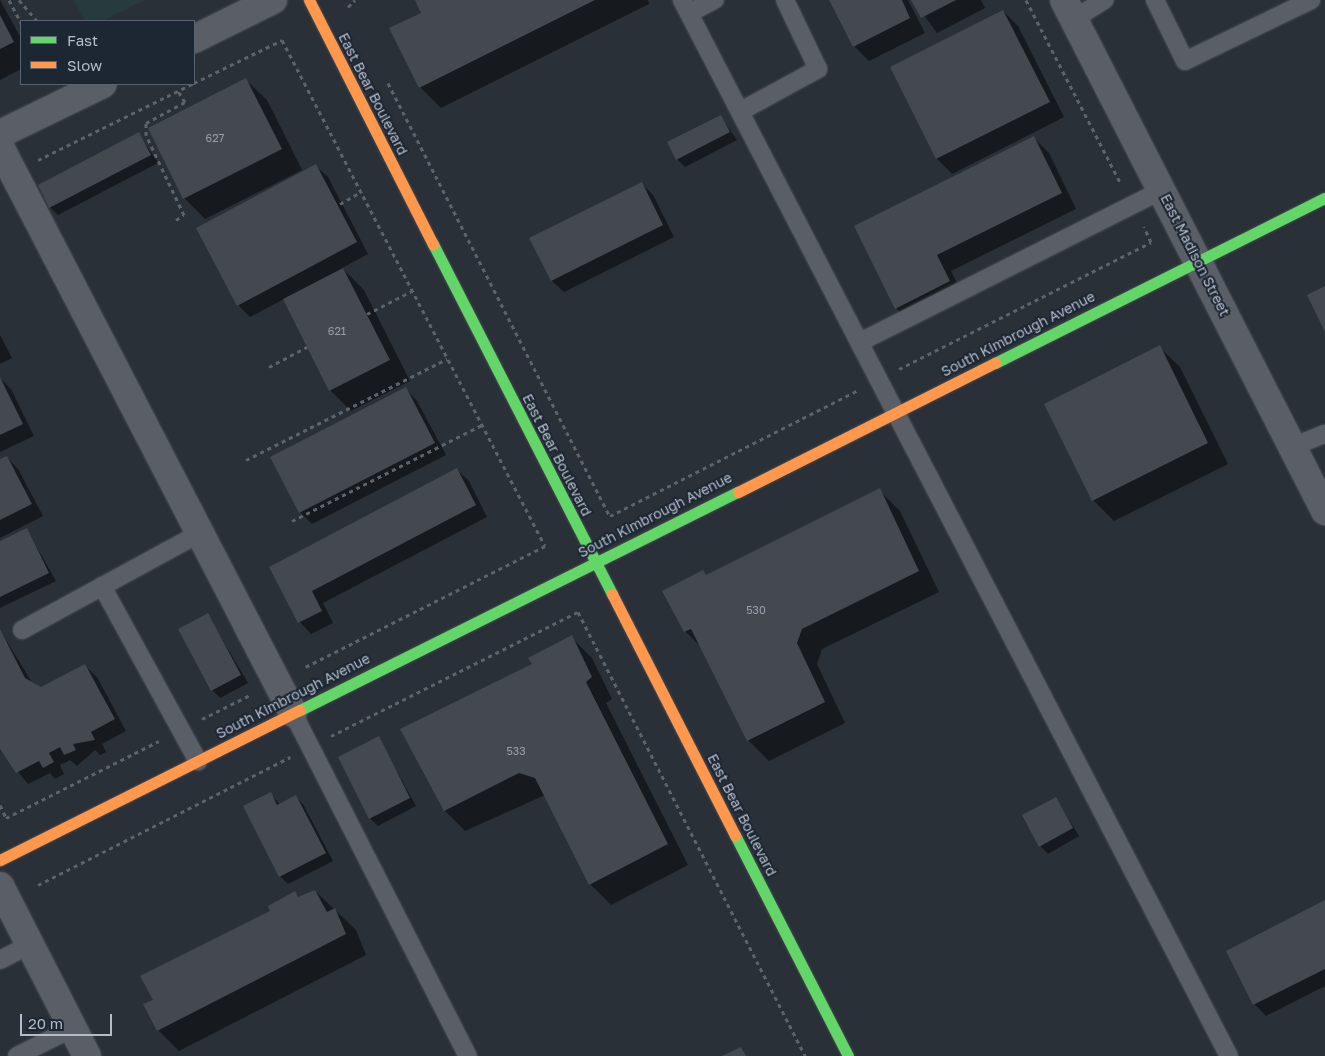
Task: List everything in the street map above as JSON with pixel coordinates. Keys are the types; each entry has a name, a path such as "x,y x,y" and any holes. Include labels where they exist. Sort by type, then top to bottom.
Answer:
{"main road":[{"name":"East Bear Boulevard","path":"309,0 848,1056"},
{"name":"South Kimbrough Avenue","path":"0,860 595,561 1325,198"}],"street":[{"path":"195,39 273,0"},
{"name":"East Madison Street","path":"1069,9 1199,260 1325,511"},
{"path":"0,134 101,85"},
{"path":"0,147 293,713"},
{"path":"0,886 87,1056"}],"lane":[{"path":"715,0 686,7 898,410 1229,1056"},
{"path":"741,111 818,69 785,0"},
{"path":"1069,9 1105,0"},
{"path":"1155,0 1185,61 1310,0"},
{"path":"862,341 1162,190"},
{"path":"1292,447 1325,434"},
{"path":"22,630 200,533"},
{"path":"102,586 198,761"},
{"path":"293,713 468,1056"},
{"path":"0,960 30,945"},
{"path":"17,1056 72,1028"}],"path":[{"path":"9,0 20,21"},
{"path":"19,0 35,20"},
{"path":"352,13 347,4 355,0"},
{"path":"383,74 610,516 1151,242 1026,0"},
{"path":"0,805 6,818 545,546 282,40 195,82"},
{"path":"13,172 189,85"},
{"path":"176,220 184,215 146,129 146,123 185,102 178,91"},
{"path":"340,204 361,192"},
{"path":"367,314 412,291"},
{"path":"270,367 307,347"},
{"path":"246,460 447,358"},
{"path":"292,521 482,425"},
{"path":"38,885 578,612 805,1056"}],"green space":[{"path":"74,0 145,0 104,20 84,20"}],"building":[{"path":"415,0 595,0 419,88 389,28 421,13"},
{"path":"829,0 902,0 910,18 853,47"},
{"path":"911,0 956,0 921,18"},
{"path":"1003,10 1050,102 936,159 890,67"},
{"path":"0,15 14,42 0,49"},
{"path":"246,78 282,149 183,199 148,128"},
{"path":"721,115 730,132 676,160 667,142"},
{"path":"139,132 151,155 49,208 38,185"},
{"path":"1034,136 1062,193 937,255 950,281 895,309 854,226"},
{"path":"316,164 357,242 237,306 196,228"},
{"path":"642,182 663,225 551,281 529,238"},
{"path":"343,268 390,360 329,391 283,299"},
{"path":"1325,286 1325,332 1307,295"},
{"path":"1160,345 1208,443 1092,501 1044,404"},
{"path":"0,377 23,424 0,435"},
{"path":"406,387 435,443 299,513 270,457"},
{"path":"7,456 32,504 0,520 0,459"},
{"path":"457,468 476,505 312,591 322,611 298,623 269,567"},
{"path":"880,488 919,571 802,629 797,643 825,702 747,741 691,629 684,632 662,591 703,570 706,575"},
{"path":"27,528 49,573 0,597 0,541"},
{"path":"208,613 241,675 211,691 178,629"},
{"path":"0,629 25,678 41,687 85,664 115,719 91,732 95,740 73,744 76,750 64,755 60,747 49,753 54,762 43,768 39,761 16,773 0,749"},
{"path":"572,635 592,677 586,682 668,844 589,885 535,778 519,773 444,811 400,729 532,664 528,658"},
{"path":"379,736 410,798 369,819 338,757"},
{"path":"271,792 277,805 296,795 326,853 279,877 243,806"},
{"path":"1056,797 1073,828 1039,847 1022,815"},
{"path":"315,890 327,912 335,908 346,934 157,1031 143,1004 153,1000 140,976 270,911 268,906 295,891 298,897"},
{"path":"1325,900 1325,969 1253,1005 1226,951"},
{"path":"741,1047 746,1056 722,1056"}],"traffic: fast":[{"path":"995,363 1325,198"},
{"path":"433,244 612,594"},
{"path":"300,710 738,492"},
{"path":"735,835 848,1056"}],"traffic: slow":[{"path":"309,0 433,244"},
{"path":"738,492 995,363"},
{"path":"612,594 735,835"},
{"path":"0,860 300,710"}]}
